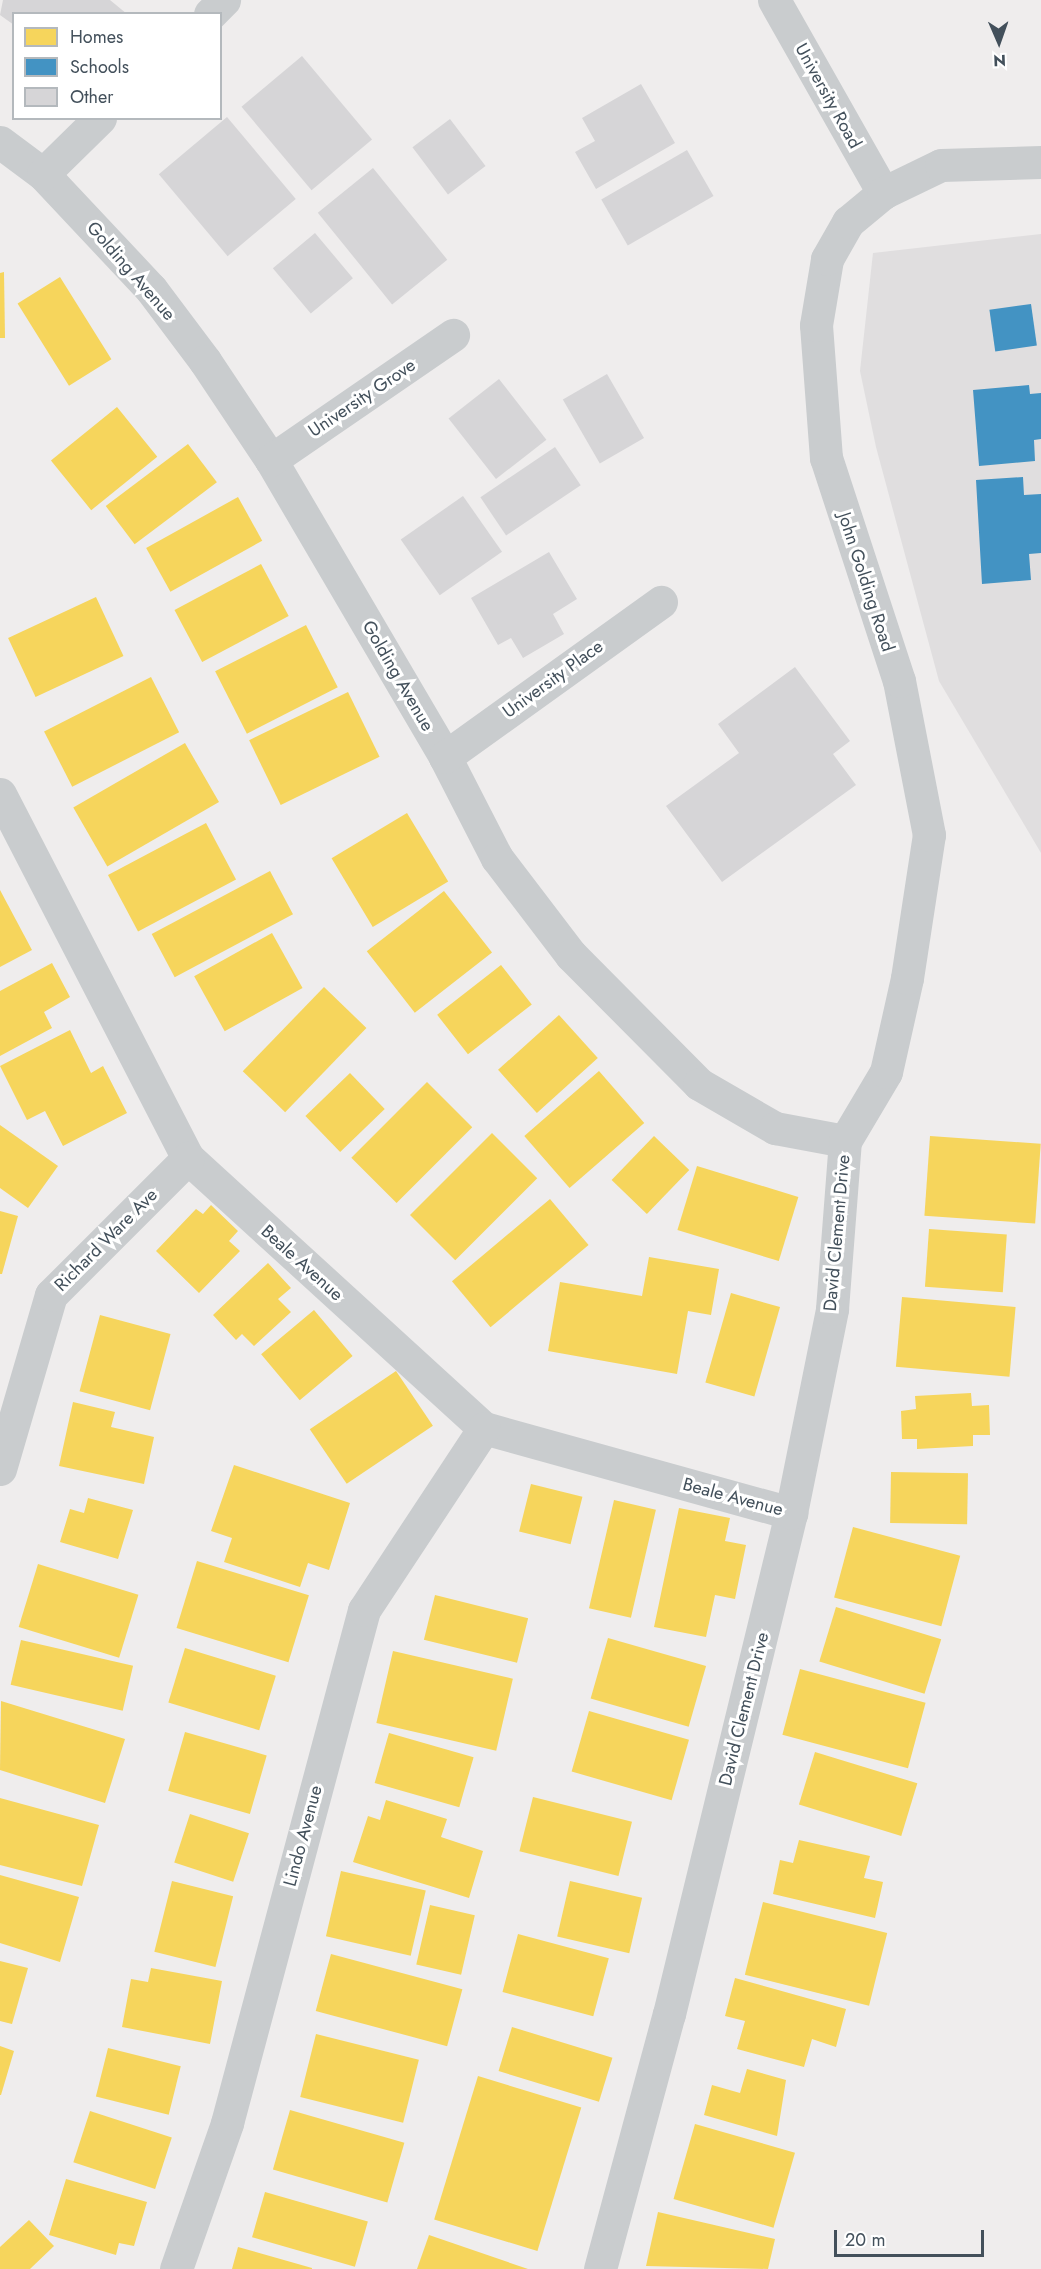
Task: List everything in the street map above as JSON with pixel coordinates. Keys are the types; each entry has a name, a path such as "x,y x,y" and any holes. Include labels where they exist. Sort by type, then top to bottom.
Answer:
{"street":[{"path":"212,12 224,0"},
{"name":"University Road","path":"774,0 883,193"},
{"path":"43,174 98,120"},
{"name":"Golding Avenue","path":"0,142 43,174 151,289 271,460 445,757 497,858 571,955 627,1015 699,1084 775,1128 845,1141"},
{"name":"John Golding Road","path":"845,1141 886,1072 907,978 929,835 899,681 825,458 816,325 827,258 848,222 883,193 941,165 1041,162"},
{"name":"University Grove","path":"271,460 453,335"},
{"name":"University Place","path":"445,757 661,602"},
{"name":"Beale Avenue","path":"0,794 188,1158 484,1428 791,1513"},
{"name":"David Clement Drive","path":"600,2269 669,2014 791,1513 832,1309 845,1141"},
{"name":"Richard Ware Ave","path":"0,1469 51,1295 188,1158"},
{"name":"Lindo Avenue","path":"176,2269 226,2123 364,1610 484,1428"}],"shaded area":[{"path":"1041,234 1041,853 939,681 876,447 860,371 873,253"}],"building: Homes":[{"path":"4,272 5,338 0,338 0,273"},
{"path":"60,277 111,359 69,386 18,303"},
{"path":"117,407 157,457 91,510 51,460"},
{"path":"188,444 217,482 135,544 106,506"},
{"path":"238,497 262,541 170,592 146,548"},
{"path":"261,564 289,616 202,662 174,610"},
{"path":"96,597 123,656 36,697 8,638"},
{"path":"306,625 338,687 247,734 215,671"},
{"path":"151,677 179,732 72,787 44,731"},
{"path":"348,692 380,757 281,805 249,740"},
{"path":"185,743 219,802 107,866 73,808"},
{"path":"407,813 448,882 373,927 332,858"},
{"path":"206,823 236,880 138,932 108,875"},
{"path":"270,871 293,914 175,977 152,934"},
{"path":"0,890 32,950 0,967"},
{"path":"444,891 492,952 415,1013 367,951"},
{"path":"272,933 303,988 225,1031 194,976"},
{"path":"52,963 70,997 44,1012 52,1028 0,1056 0,991"},
{"path":"501,965 532,1004 468,1054 437,1015"},
{"path":"324,987 366,1028 285,1112 243,1071"},
{"path":"559,1015 598,1058 537,1113 498,1070"},
{"path":"70,1030 91,1073 103,1066 127,1113 63,1146 45,1111 27,1120 0,1066"},
{"path":"599,1071 644,1123 570,1188 524,1136"},
{"path":"350,1073 385,1109 340,1152 305,1116"},
{"path":"427,1082 472,1127 397,1203 351,1158"},
{"path":"0,1125 58,1166 28,1208 0,1188"},
{"path":"492,1133 537,1178 455,1260 410,1215"},
{"path":"654,1136 689,1170 647,1214 612,1180"},
{"path":"930,1136 1041,1144 1035,1224 924,1216"},
{"path":"697,1166 798,1197 779,1261 677,1230"},
{"path":"550,1199 589,1245 491,1327 452,1281"},
{"path":"211,1205 238,1231 229,1241 240,1251 199,1293 156,1251 196,1209 203,1214"},
{"path":"0,1211 18,1216 2,1274 0,1274"},
{"path":"929,1229 1007,1234 1003,1292 925,1287"},
{"path":"649,1257 719,1269 711,1315 688,1311 677,1374 548,1351 560,1282 642,1296"},
{"path":"268,1263 291,1288 278,1299 291,1312 254,1346 242,1334 236,1340 213,1315"},
{"path":"731,1293 780,1307 754,1396 705,1382"},
{"path":"902,1297 1016,1307 1009,1377 896,1367"},
{"path":"314,1310 353,1356 300,1400 261,1354"},
{"path":"100,1315 171,1334 150,1410 80,1391"},
{"path":"396,1371 433,1426 347,1484 310,1429"},
{"path":"971,1393 972,1406 989,1405 990,1435 973,1435 973,1446 917,1449 917,1439 902,1439 901,1411 916,1409 915,1396"},
{"path":"73,1402 115,1412 111,1427 154,1437 144,1484 59,1466"},
{"path":"234,1465 350,1503 329,1570 308,1563 300,1587 224,1562 232,1538 211,1531"},
{"path":"891,1472 968,1473 967,1524 890,1523"},
{"path":"531,1484 582,1497 571,1544 519,1532"},
{"path":"88,1498 133,1510 118,1559 60,1542 70,1509 84,1513"},
{"path":"614,1500 656,1510 631,1618 589,1608"},
{"path":"679,1508 730,1518 725,1541 746,1545 735,1599 715,1595 706,1637 654,1627"},
{"path":"853,1527 960,1556 941,1626 834,1598"},
{"path":"197,1561 309,1595 288,1662 177,1628"},
{"path":"38,1564 138,1595 119,1658 19,1627"},
{"path":"435,1595 528,1618 517,1663 424,1640"},
{"path":"836,1607 941,1639 925,1694 819,1662"},
{"path":"608,1638 706,1666 689,1727 591,1699"},
{"path":"21,1640 133,1666 123,1711 11,1685"},
{"path":"185,1648 276,1676 259,1730 168,1703"},
{"path":"393,1651 513,1679 496,1751 376,1723"},
{"path":"800,1669 926,1703 908,1768 782,1735"},
{"path":"1,1701 125,1739 105,1803 0,1770"},
{"path":"589,1711 689,1740 672,1800 572,1772"},
{"path":"185,1732 267,1755 250,1814 168,1791"},
{"path":"389,1733 474,1757 459,1807 375,1783"},
{"path":"815,1752 917,1783 901,1836 799,1805"},
{"path":"533,1797 632,1822 618,1876 519,1851"},
{"path":"0,1798 99,1825 82,1886 0,1865"},
{"path":"386,1800 447,1819 441,1837 483,1851 469,1898 353,1862 368,1816 380,1820"},
{"path":"190,1814 249,1833 233,1882 174,1863"},
{"path":"799,1840 870,1856 864,1878 883,1882 875,1918 773,1894 780,1860 793,1863"},
{"path":"341,1871 426,1891 411,1956 326,1936"},
{"path":"0,1875 79,1897 60,1962 0,1943"},
{"path":"172,1881 233,1896 215,1967 154,1952"},
{"path":"570,1881 642,1898 629,1953 557,1937"},
{"path":"763,1902 887,1933 869,2006 745,1975"},
{"path":"430,1905 475,1915 461,1975 416,1964"},
{"path":"518,1934 609,1958 593,2016 502,1992"},
{"path":"331,1954 462,1989 447,2046 316,2011"},
{"path":"0,1961 28,1968 12,2024 0,2021"},
{"path":"151,1968 222,1981 210,2044 122,2027 131,1979 148,1982"},
{"path":"735,1978 846,2009 836,2047 812,2039 804,2067 737,2049 745,2021 725,2016"},
{"path":"512,2027 612,2058 599,2102 499,2071"},
{"path":"316,2034 419,2060 403,2123 300,2097"},
{"path":"0,2046 14,2051 1,2095 0,2095"},
{"path":"108,2048 181,2066 169,2115 96,2097"},
{"path":"747,2069 786,2080 777,2136 704,2115 712,2085 740,2093"},
{"path":"478,2076 581,2108 537,2251 434,2219"},
{"path":"290,2110 404,2143 387,2202 273,2170"},
{"path":"90,2111 172,2138 155,2189 73,2162"},
{"path":"695,2124 795,2153 773,2228 674,2199"},
{"path":"66,2179 147,2202 134,2246 119,2243 116,2255 49,2235"},
{"path":"265,2192 368,2221 355,2267 252,2237"},
{"path":"658,2212 775,2239 768,2269 646,2266"},
{"path":"29,2220 54,2246 30,2269 0,2269 0,2247"},
{"path":"429,2235 528,2269 417,2269"},
{"path":"238,2247 312,2268 312,2269 232,2269"}],"building: Schools":[{"path":"1031,304 1037,346 995,351 989,310"},
{"path":"1029,385 1030,394 1041,393 1041,439 1034,440 1035,461 979,466 973,390"},
{"path":"1023,477 1024,495 1041,494 1041,553 1029,554 1031,580 982,584 976,480"}],"building: Other":[{"path":"3,0 110,0 125,12 12,12 12,24 0,15"},
{"path":"302,56 372,139 312,190 241,107"},
{"path":"641,84 675,143 596,189 575,152 595,141 582,118"},
{"path":"227,117 296,199 228,256 159,174"},
{"path":"450,119 486,166 448,194 412,147"},
{"path":"687,150 714,196 628,245 601,200"},
{"path":"373,168 447,260 392,304 318,213"},
{"path":"315,233 353,278 311,314 273,268"},
{"path":"607,374 644,438 600,464 563,400"},
{"path":"499,379 546,440 496,479 449,418"},
{"path":"555,447 581,485 506,535 480,497"},
{"path":"463,496 502,552 440,595 401,540"},
{"path":"549,552 577,599 553,614 564,634 523,658 511,638 498,645 471,598"},
{"path":"795,667 850,741 833,754 856,785 722,882 666,806 739,753 718,724"}]}
